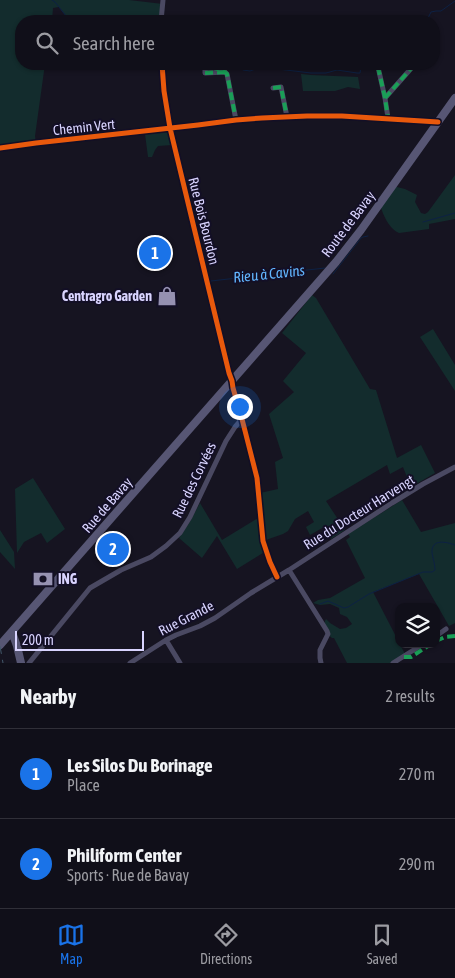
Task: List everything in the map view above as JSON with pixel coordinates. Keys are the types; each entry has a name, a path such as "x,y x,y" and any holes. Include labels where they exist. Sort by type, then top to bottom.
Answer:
{"main road":[{"name":"Route de Bavay","path":"232,381 336,262 455,98"},
{"name":"Rue de Bavay","path":"0,645 232,381"},
{"path":"12,632 21,663"}],"street":[{"path":"162,15 163,0"},
{"name":"Rue Bois Bourdon","path":"162,70 170,128 229,373 257,478 263,541 277,577"},
{"path":"379,70 388,118"},
{"path":"385,98 410,70"},
{"path":"225,72 228,76 236,120"},
{"path":"273,88 281,87 287,116"},
{"name":"Chemin Vert","path":"0,148 236,120 287,116 342,116 438,122"},
{"name":"Rue des Corvées","path":"29,663 90,588 121,570 151,556 180,533 190,517 226,441 242,419"},
{"name":"Rue du Docteur Harvengt","path":"277,577 422,484 455,467"},
{"path":"289,570 327,631 328,634 320,650 321,663"},
{"name":"Rue Grande","path":"130,663 166,640 207,623 277,577"},
{"path":"440,633 446,629"},
{"path":"166,640 180,663"},
{"path":"393,663 417,648"}],"green space":[{"path":"0,0 129,0 163,4 162,15 65,15 59,7 53,8 52,15 15,15 15,70 44,70 35,136 36,143 0,148"},
{"path":"301,74 358,77 360,89 348,87 335,91 303,91"},
{"path":"166,132 169,134 172,145 158,146 152,157 148,157 145,134"},
{"path":"455,175 455,219 429,224 429,229 399,233 389,224 380,204 393,186 417,195 415,202 421,213 425,214"},
{"path":"312,295 316,298 370,389 376,390 397,458 421,445 435,473 411,487 403,467 390,474 387,465 326,501 345,530 331,539 324,527 310,535 306,527 314,522 308,511 295,519 288,531 263,541 266,551 237,569 217,536 202,558 179,538 200,503 222,540 258,518 263,517 260,493 278,489 275,462 283,458 269,414 294,392 283,381 306,353 282,333"},
{"path":"433,329 455,365 455,391 420,337"},
{"path":"33,478 65,529 47,543 41,533 24,542 17,553 15,489"},
{"path":"402,500 421,532 455,523 455,623 449,626 440,610 440,603 436,603 419,574 373,592 395,635 395,648 402,648 405,654 390,663 347,663 334,638 327,632 325,621 326,619 340,629 352,624 347,617 340,614 339,608 330,604 320,605 313,603 330,598 365,578 346,540 350,537 348,534"},
{"path":"0,530 14,552 15,569 0,552"}],"waterway":[{"path":"52,0 65,15"},
{"path":"430,15 431,12 441,11 455,1"},
{"path":"243,70 253,70"},
{"path":"286,70 311,73 326,73 337,70"},
{"path":"337,70 357,73 360,73 360,70"},
{"name":"Rieu à Cavins","path":"423,222 455,213"},
{"path":"333,274 361,238 368,236"},
{"name":"Rieu à Cavins","path":"211,281 325,268"},
{"path":"320,604 328,601 344,608 348,607 369,594 423,572 432,572 435,570 432,553 434,545 440,542 455,545"}],"railway":[{"path":"0,646 3,663"}],"marked path":[{"path":"205,70 205,73 225,72"},
{"path":"220,70 225,72"},
{"path":"379,70 388,118"},
{"path":"385,98 410,70"},
{"path":"225,72 227,74 236,120"},
{"path":"273,88 281,87 287,117"},
{"path":"440,639 455,636"},
{"path":"404,657 411,657 425,648"}],"cycle path":[{"path":"162,70 170,128 229,373 257,478 263,541 277,577"},
{"path":"0,148 262,118 342,116 438,122"}],"place":[{"name":"Les Silos Du Borinage","path":"155,253"},
{"name":"Centragro Garden","path":"167,296"},
{"name":"Philiform Center","path":"113,549"},
{"name":"ING","path":"43,579"}]}
